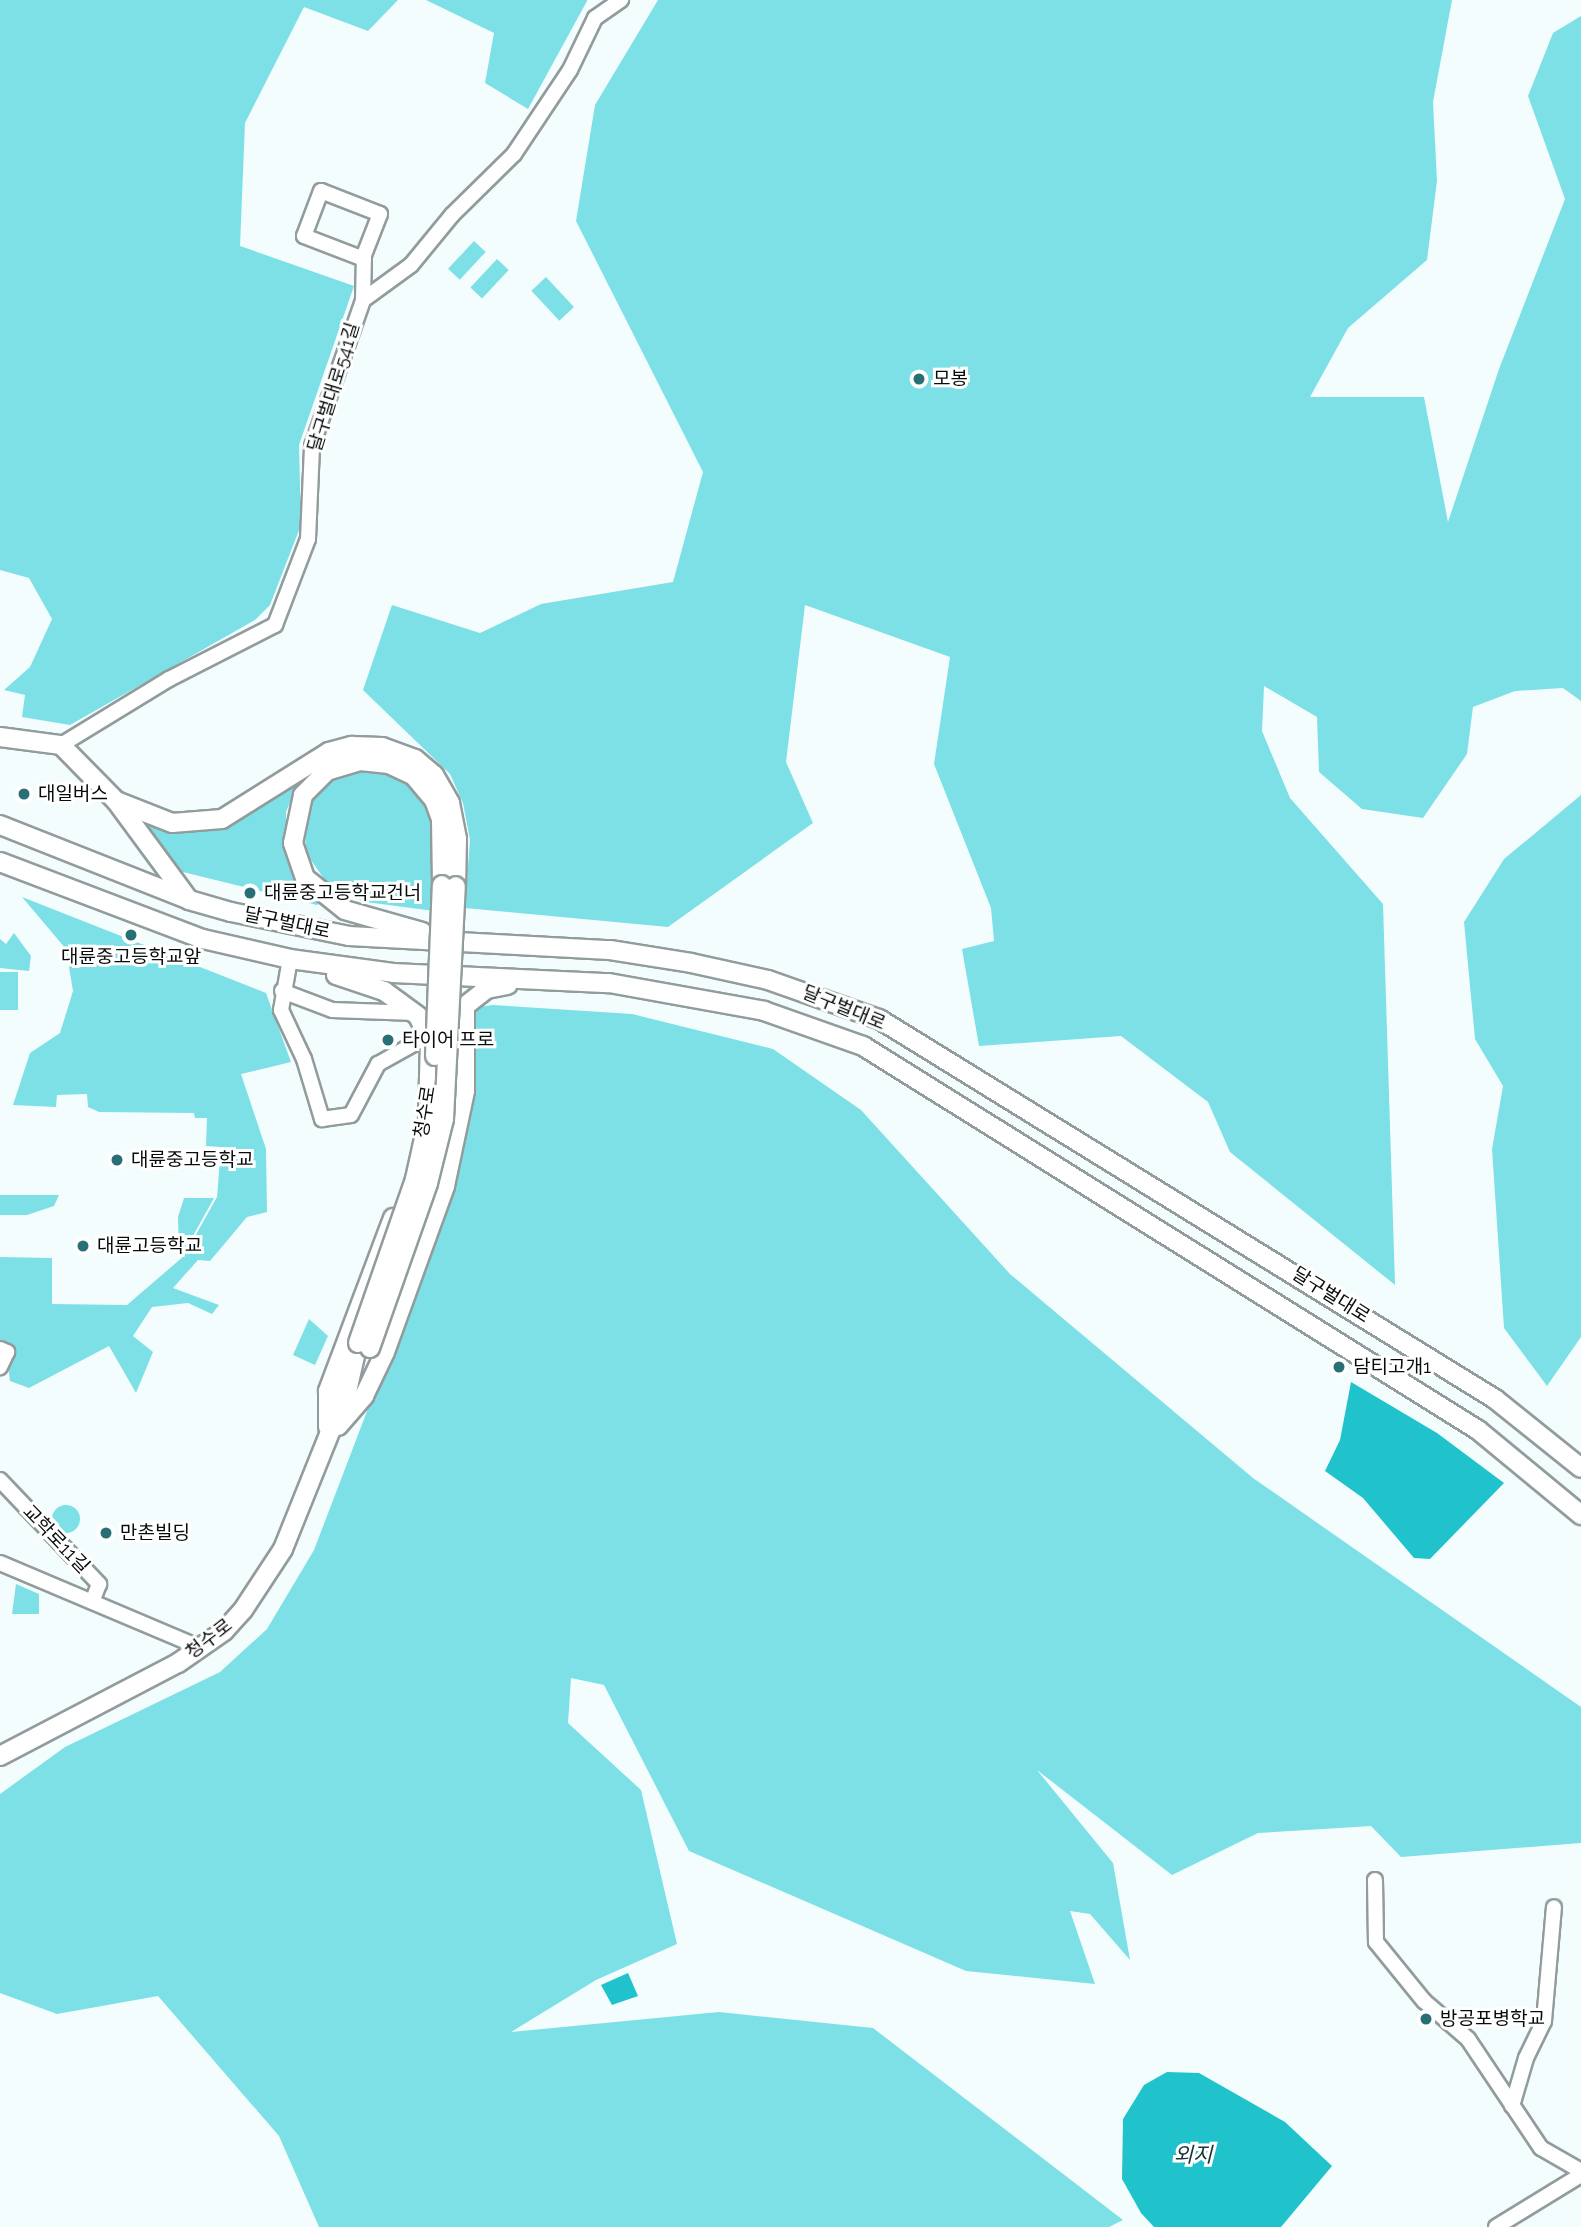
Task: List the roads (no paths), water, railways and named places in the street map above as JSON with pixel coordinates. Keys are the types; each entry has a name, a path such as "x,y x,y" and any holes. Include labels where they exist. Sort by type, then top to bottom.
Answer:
{"main road":[{"path":"0,737 61,745 116,801 189,900"},
{"path":"116,801 172,823 222,819 329,752 352,746 382,747 415,759 434,775 450,803 457,839 449,885 432,1117 371,1348 364,1396 329,1437"},
{"path":"449,885 441,819 434,800 413,775 389,764 360,761 327,771 303,794 293,843 297,862 317,891 345,910 422,933 479,941"},
{"name":"달구벌대로","path":"0,825 189,900 349,936 610,950 723,969 813,993 879,1019 1334,1297 1535,1429 1581,1468"},
{"name":"달구벌대로","path":"0,862 202,939 297,960 370,971 609,983 713,1001 785,1018 863,1046 1478,1430 1581,1515"},
{"path":"297,960 384,991 415,1013 428,1036"},
{"name":"청수로","path":"0,1756 201,1648 237,1617 269,1574 348,1387 371,1348 452,1159 465,1091 465,1006 472,997 520,978"},
{"name":"청수로","path":"329,1437 328,1391 416,1160 429,1107 432,1065 428,1036"}],"street":[{"name":"달구벌대로541길","path":"61,745 169,679 275,625 308,539 312,446 363,300 411,265 452,215 514,154 570,70 595,18 621,0"},
{"path":"363,300 364,259 380,214 321,191 304,236 364,259"},
{"name":"달구벌대로","path":"297,960 282,991 281,1010 304,1059 322,1119 351,1115 378,1064 428,1036"},
{"path":"282,991 332,1010 415,1013"},
{"path":"0,1349 7,1352 0,1367"},
{"name":"교학로11길","path":"0,1480 99,1584 92,1602"},
{"name":"교학로11길","path":"0,1563 201,1648"},
{"path":"1375,1880 1376,1942 1424,2001 1468,2039 1541,2148 1581,2173 1496,2227"},
{"path":"1511,2106 1526,2058 1544,2021 1554,1907"}],"water":[{"path":"1351,1382 1437,1433 1504,1483 1430,1559 1414,1558 1363,1498 1325,1471 1340,1440"},
{"path":"628,1973 638,1996 612,2005 601,1985"},
{"name":"외지","path":"1167,2072 1199,2073 1285,2122 1332,2166 1281,2227 1154,2227 1141,2213 1122,2179 1123,2119 1144,2085"}],"place":[{"name":"모봉","path":"919,379"},
{"name":"대일버스","path":"24,794"},
{"name":"대륜중고등학교건너","path":"250,893"},
{"name":"대륜중고등학교앞","path":"131,935"},
{"name":"타이어 프로","path":"388,1040"},
{"name":"대륜중고등학교","path":"117,1160"},
{"name":"대륜고등학교","path":"83,1246"},
{"name":"담티고개1","path":"1339,1367"},
{"name":"만촌빌딩","path":"106,1533"},
{"name":"방공포병학교","path":"1426,2019"}]}
